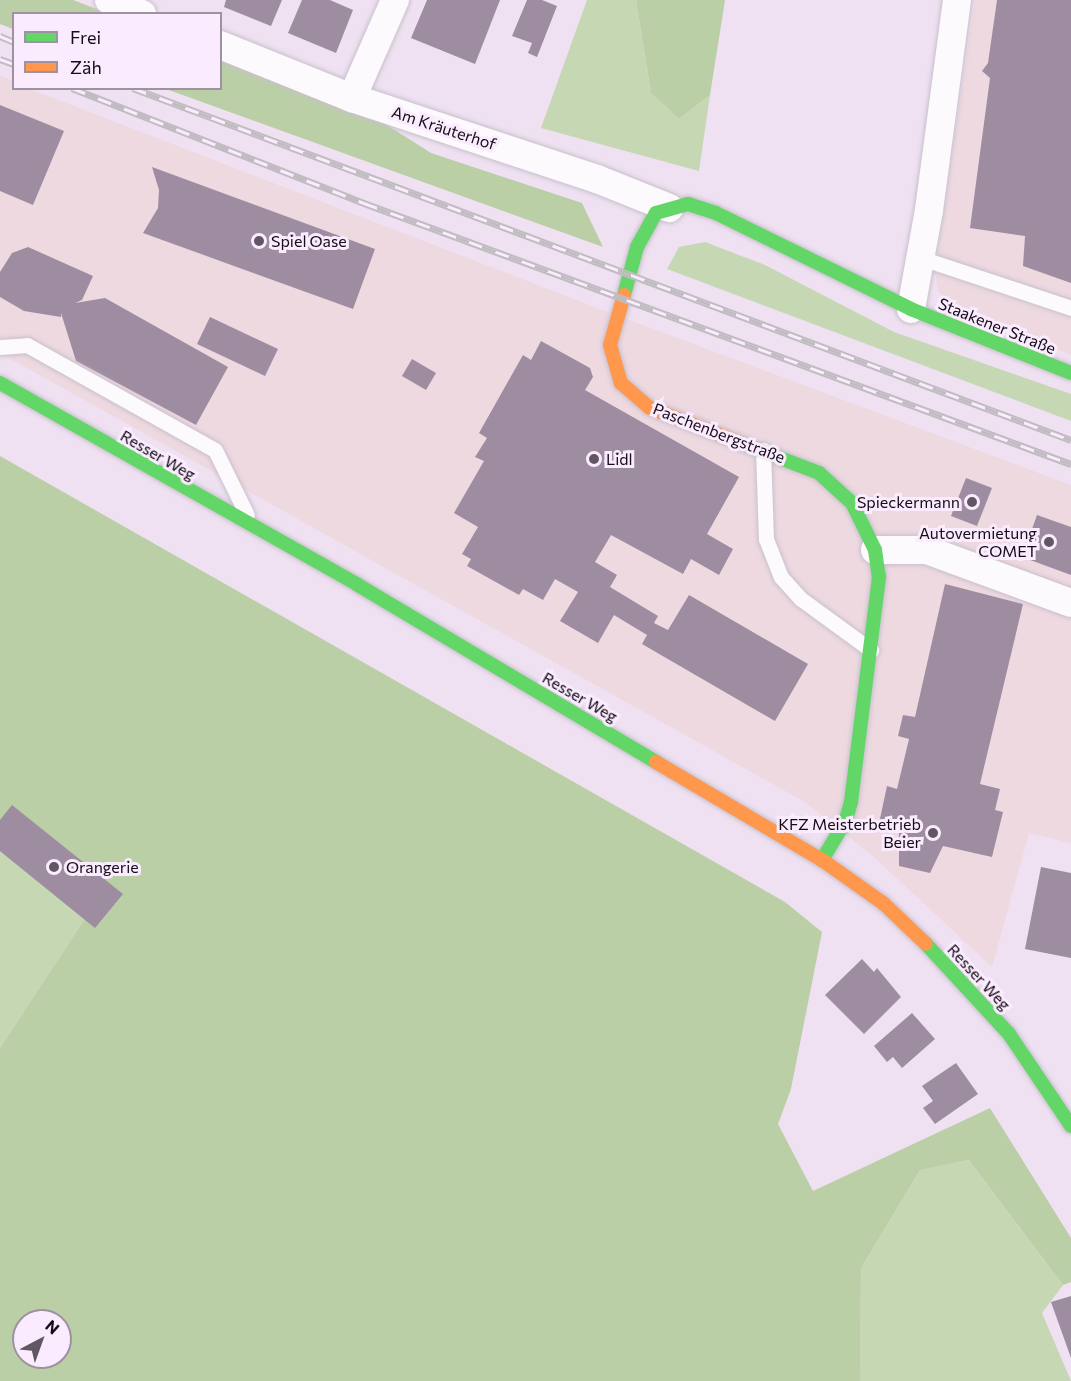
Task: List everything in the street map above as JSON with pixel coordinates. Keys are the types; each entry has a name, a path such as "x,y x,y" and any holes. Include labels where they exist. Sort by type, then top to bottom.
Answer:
{"main road":[{"path":"669,208 688,204 716,213 911,309"},
{"name":"Paschenbergstraße","path":"669,208 656,213 637,247 610,345 614,369 621,383 650,408 819,473 840,491 860,516 875,550 879,577 851,802 846,820 822,860"},
{"name":"Staakener Straße","path":"911,309 1071,373"},
{"name":"Resser Weg","path":"0,383 253,529 358,585 822,860 883,903 954,973 1009,1034 1071,1126"}],"street":[{"path":"109,0 137,12"},
{"path":"352,98 395,0"},
{"path":"911,309 921,258 957,0"},
{"name":"Am Kräuterhof","path":"222,46 352,98 597,179 669,208"},
{"path":"875,550 927,550 1071,603"}],"lane":[{"path":"921,258 1071,308"},
{"path":"0,347 27,345 215,450 253,529"},
{"path":"763,450 766,539 781,577 801,599 871,650"}],"shaded area":[{"path":"975,0 1071,0 1071,355 952,306 938,291 935,272"},
{"path":"0,75 12,81 12,90 33,90 592,306 1071,485 1071,843 1029,833 992,967 874,857 805,802 0,353"}],"green space":[{"path":"0,0 73,0 104,12 12,12 12,29 0,24"},
{"path":"587,0 636,0 651,93 679,119 710,95 699,171 541,128"},
{"path":"636,0 725,0 710,95 679,119 651,93"},
{"path":"222,57 373,116 431,153 582,203 603,247 169,90 222,90"},
{"path":"705,242 765,265 894,332 1071,394 1071,421 667,269 679,247"},
{"path":"0,456 785,902 822,932 791,1089 778,1124 813,1191 990,1108 1071,1238 1071,1282 1063,1285 969,1160 920,1170 861,1268 860,1381 0,1381 0,1048 84,920 0,852"},
{"path":"0,852 84,920 0,1048"},
{"path":"969,1160 1063,1285 1042,1313 1071,1381 860,1381 861,1268 920,1170"}],"building":[{"path":"226,0 282,0 271,26 224,7"},
{"path":"302,0 330,0 353,10 336,53 288,33"},
{"path":"427,0 500,0 475,64 411,38"},
{"path":"527,0 542,0 557,6 537,57 528,53 532,43 512,36"},
{"path":"997,0 1071,0 1071,283 1023,266 1025,236 970,228 990,78 982,71 988,63"},
{"path":"0,105 64,131 33,205 0,191"},
{"name":"Spiel Oase","path":"152,167 375,249 353,309 143,233 158,208 159,190"},
{"path":"28,247 93,276 82,300 75,303 105,298 228,367 196,425 76,361 61,313 61,317 24,311 0,297 0,272 12,253"},
{"path":"210,317 278,349 265,376 197,344"},
{"path":"541,341 590,368 593,377 585,390 739,477 707,534 733,549 719,575 691,559 683,574 611,535 595,562 617,575 610,587 658,616 654,623 668,630 689,595 808,664 775,721 642,644 647,635 614,615 598,643 560,621 578,592 555,579 543,600 523,589 519,595 467,566 471,559 462,554 478,527 454,513 484,461 475,457 487,438 479,433 523,355 531,360"},
{"path":"412,359 436,373 426,390 402,376"},
{"name":"Spieckermann","path":"966,478 992,488 977,526 951,516"},
{"name":"Autovermietung COMET","path":"1037,515 1071,527 1071,575 1022,557"},
{"path":"945,584 1023,604 980,784 1000,789 995,810 1003,812 992,857 943,846 930,873 899,866 899,832 878,828 887,786 897,789 909,739 898,736 903,715 915,717"},
{"name":"Orangerie","path":"12,805 123,894 95,928 0,851 0,820"},
{"path":"1041,867 1071,873 1071,958 1025,949"},
{"path":"862,959 874,972 877,968 901,997 864,1034 825,995"},
{"path":"912,1013 935,1039 902,1068 893,1057 887,1062 874,1046"},
{"path":"956,1063 978,1094 935,1124 923,1108 933,1101 922,1086"},
{"path":"1071,1296 1071,1358 1051,1302"}],"railway":[{"path":"0,36 12,41"},
{"path":"0,59 12,63"},
{"path":"77,90 364,203 1071,464"},
{"path":"138,90 1071,440"}],"traffic: fast":[{"path":"624,295 637,247 656,213 688,204 716,213 911,309 1071,373"},
{"path":"0,383 358,585 656,762"},
{"path":"738,442 819,473 852,503 875,550 879,577 851,802 846,820 822,860"},
{"path":"926,944 1009,1034 1071,1126"}],"traffic: slow":[{"path":"624,295 610,345 621,383 650,408 738,442"},
{"path":"656,762 822,860 883,903 926,944"}],"place":[{"name":"Spiel Oase","path":"259,241"},
{"name":"Lidl","path":"594,459"},
{"name":"Spieckermann","path":"972,502"},
{"name":"Autovermietung COMET","path":"1049,542"},
{"name":"KFZ Meisterbetrieb Beier","path":"933,833"},
{"name":"Orangerie","path":"54,867"}]}
